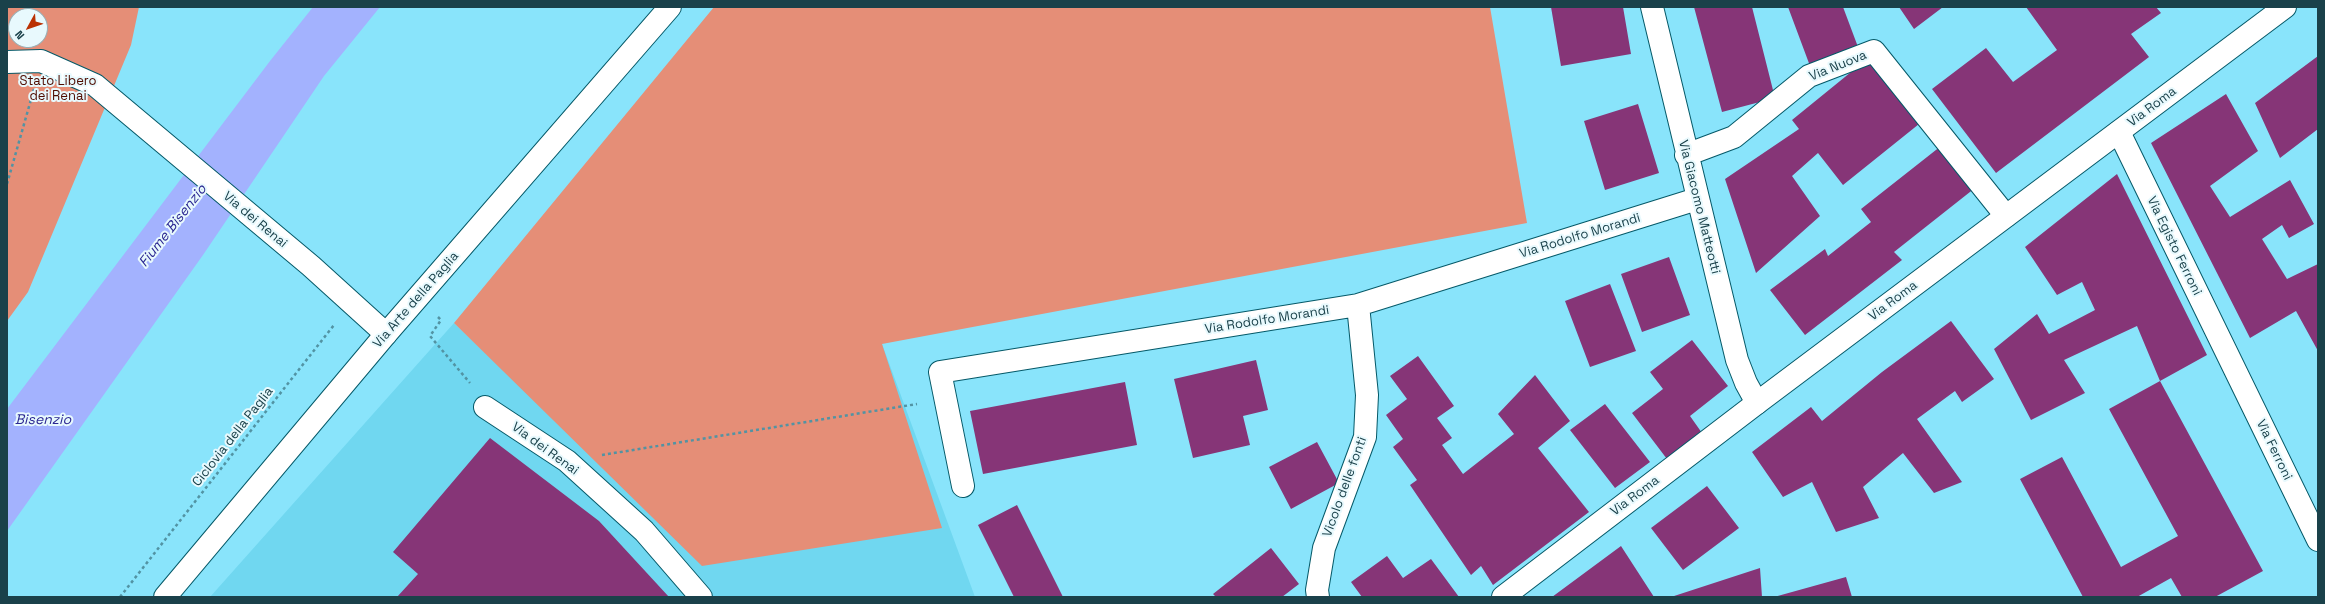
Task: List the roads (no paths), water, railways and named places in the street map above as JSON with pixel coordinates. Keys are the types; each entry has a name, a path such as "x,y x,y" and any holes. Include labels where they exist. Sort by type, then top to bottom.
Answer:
{"street":[{"name":"Via Arte della Paglia","path":"165,597 386,334 670,7"},
{"name":"Via Giacomo Matteotti","path":"1652,7 1686,155 1737,360 1757,403"},
{"name":"Via Roma","path":"1503,597 1757,403 2285,7"},
{"name":"Via Nuova","path":"1686,155 1734,137 1809,76 1874,52 2006,216"},
{"name":"Via dei Renai","path":"7,62 41,61 95,85 311,266 386,334"},
{"name":"Via Egisto Ferroni","path":"2119,132 2230,359"},
{"name":"Via Rodolfo Morandi","path":"963,486 940,372 1358,305 1697,199"},
{"name":"Vicolo delle fonti","path":"1318,597 1317,590 1324,548 1365,437 1366,395 1358,305"},
{"name":"Via Ferroni","path":"2230,359 2318,540"},
{"name":"Via dei Renai","path":"485,407 567,461 644,531 701,597"}],"water":[{"name":"Bisenzio","path":"313,7 380,7 324,76 203,255 7,531 7,409 270,61"}],"park label":[{"name":"Stato Libero dei Renai","path":"58,88"}],"water label":[{"name":"Fiume Bisenzio","path":"173,226"}]}
